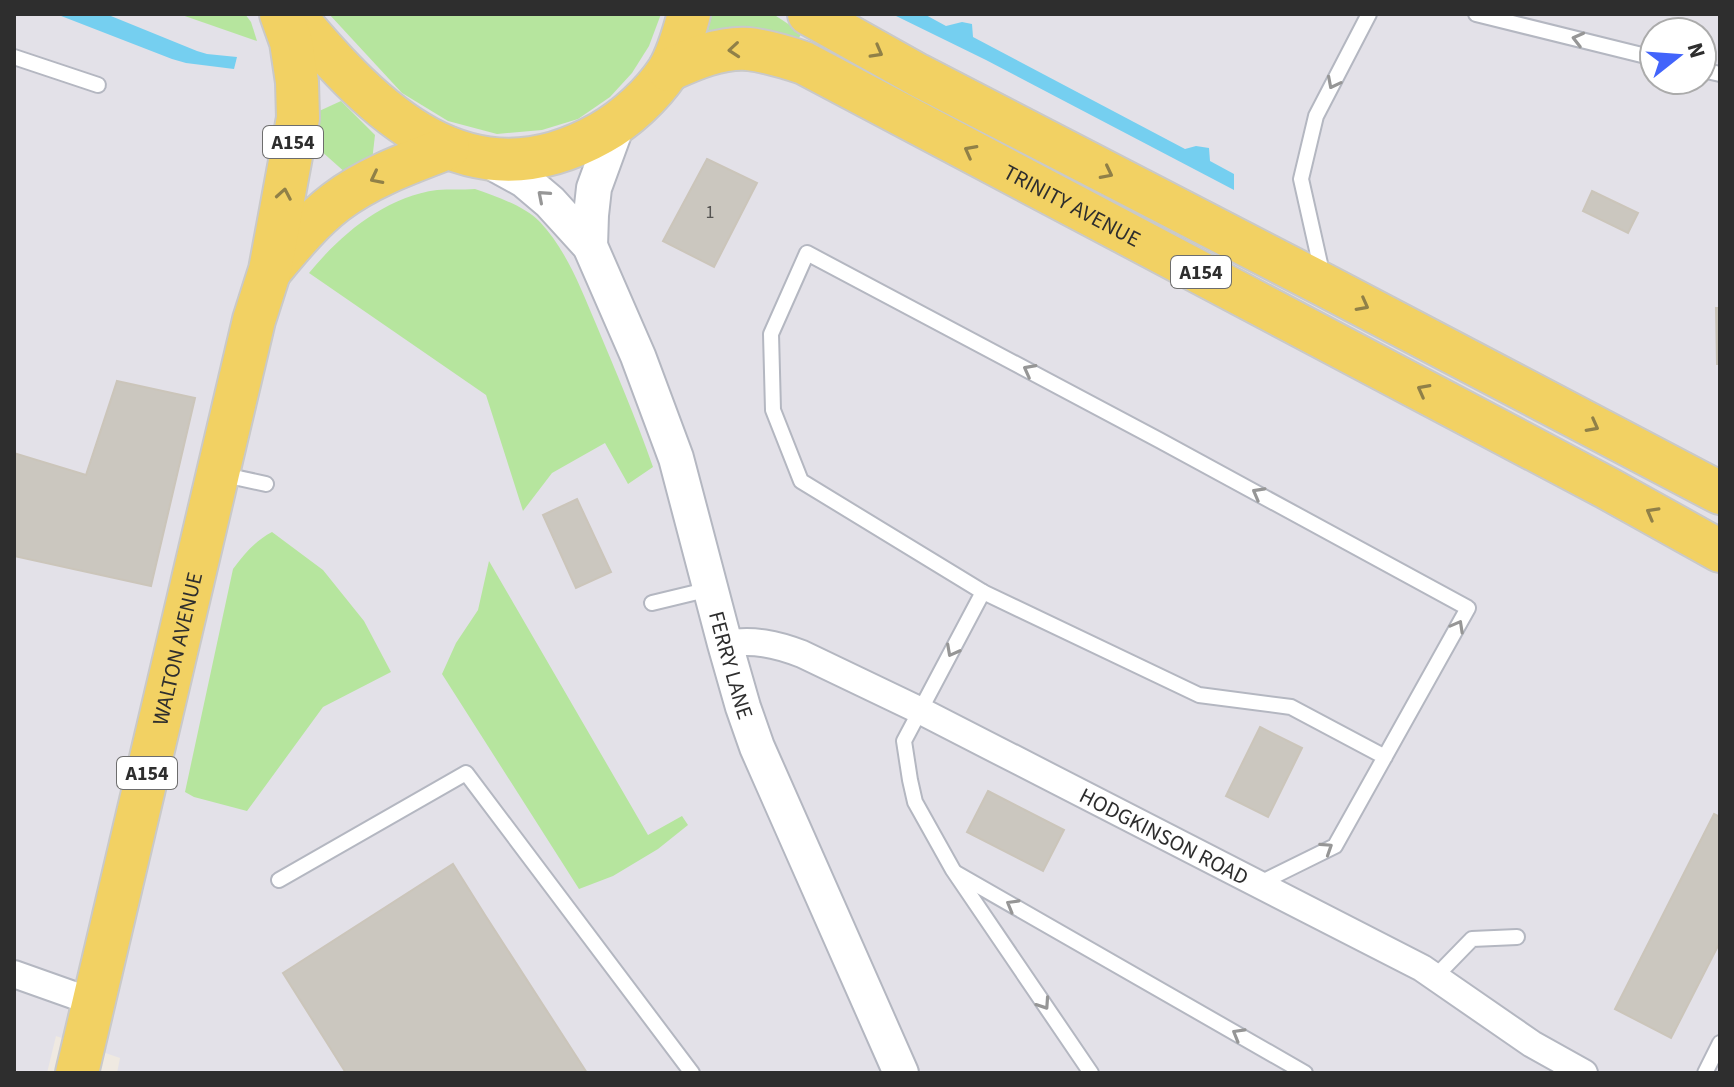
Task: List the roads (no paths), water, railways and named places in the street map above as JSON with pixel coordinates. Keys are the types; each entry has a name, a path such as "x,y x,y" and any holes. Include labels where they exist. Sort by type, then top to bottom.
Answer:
{"main road":[{"name":"WALTON AVENUE","path":"77,1073 254,320 270,270 298,118 291,42 281,14"},
{"path":"293,14 330,58 366,94 405,126 467,154 512,161 545,156 579,145 617,125 669,70 689,14"},
{"name":"TRINITY AVENUE","path":"809,14 918,75 1720,493"},
{"name":"TRINITY AVENUE","path":"669,70 720,51 746,49 769,52 804,63 1720,551"},
{"name":"WALTON AVENUE","path":"270,270 334,203 355,189 396,168 467,154"}],"street":[{"name":"FERRY LANE","path":"590,246 594,188 617,125"},
{"name":"FERRY LANE","path":"467,154 524,180 550,202 590,246 662,417 757,747 901,1073"},
{"name":"HODGKINSON ROAD","path":"725,644 762,642 783,647 921,711 1408,961 1532,1044 1584,1073"},
{"path":"14,974 93,1002"}],"lane":[{"path":"1324,285 1301,179 1316,116 1369,14"},
{"path":"1476,14 1638,54"},
{"path":"14,57 98,85"},
{"path":"1258,884 1335,846 1385,757 1468,608 807,253 771,334 773,410 801,481 983,592 1199,695 1291,707 1385,757"},
{"path":"217,474 266,484"},
{"path":"652,603 711,588"},
{"path":"983,592 904,741 915,802 953,870 1091,1073"},
{"path":"279,880 466,773 692,1073"},
{"path":"953,870 1305,1073"},
{"path":"1435,977 1472,939 1517,937"},
{"path":"1705,1073 1720,1043"}],"water":[{"path":"56,14 106,14 197,51 237,57 234,69 172,59"},
{"path":"892,14 924,14 946,26 962,22 972,24 973,37 1185,149 1196,146 1209,148 1210,161 1234,174 1234,190 986,60"}]}
